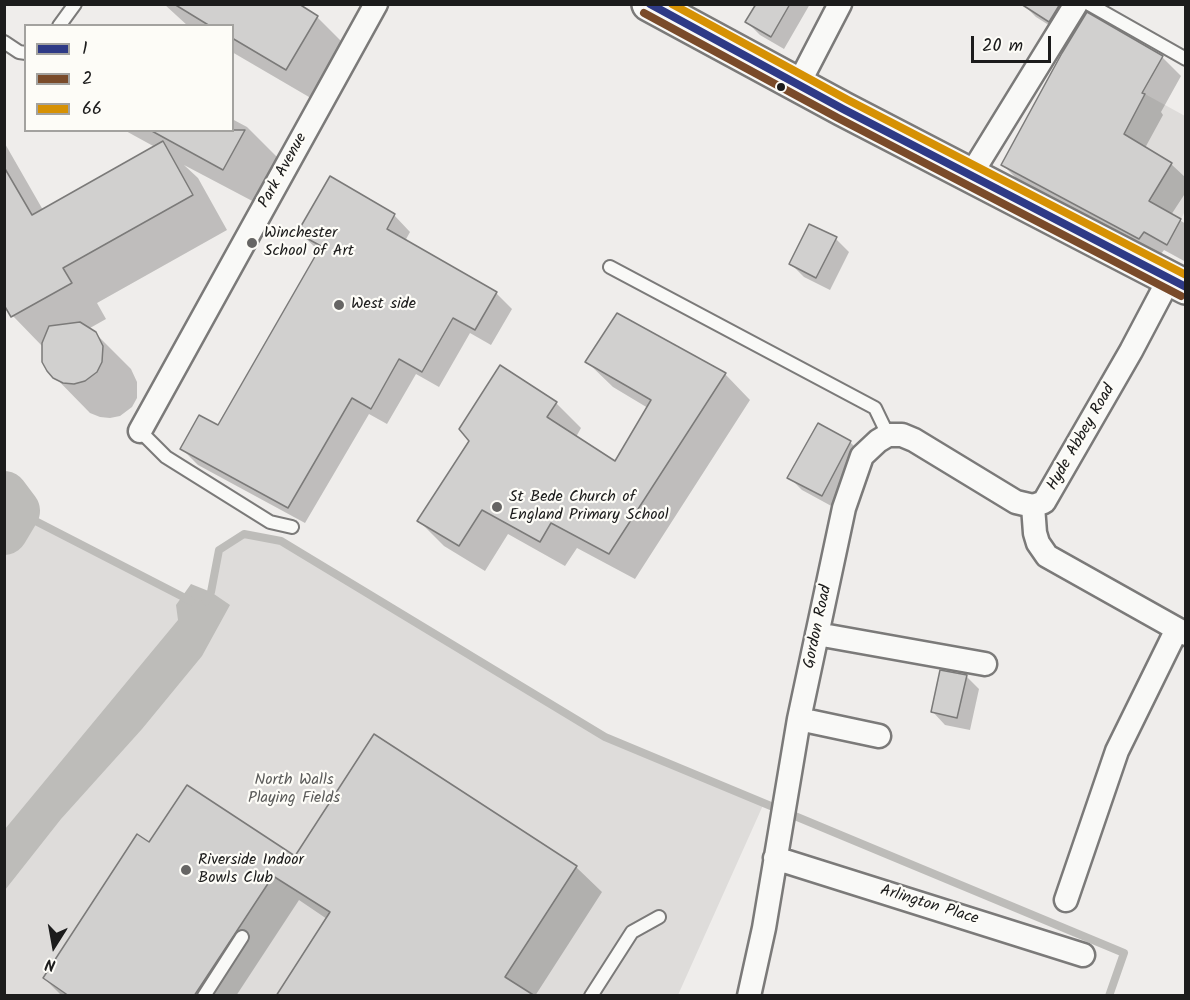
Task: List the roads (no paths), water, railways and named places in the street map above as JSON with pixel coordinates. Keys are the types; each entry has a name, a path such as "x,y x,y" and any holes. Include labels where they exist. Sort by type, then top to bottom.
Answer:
{"main road":[{"path":"649,4 970,176 1181,285"}],"street":[{"name":"Park Avenue","path":"140,431 376,4"},
{"path":"798,85 840,4"},
{"path":"970,176 1076,4"},
{"name":"Hyde Abbey Road","path":"1066,900 1117,751 1181,632 1047,556 1038,543 1035,533 1033,506 1044,502 1050,495 1181,285"},
{"path":"888,435 902,435 914,440 1016,502 1033,506"},
{"name":"Gordon Road","path":"749,996 764,928 799,719 844,508 862,456 888,435"},
{"path":"817,634 985,664"},
{"path":"799,719 879,736"},
{"name":"Arlington Place","path":"777,849 1083,955"}],"lane":[{"path":"60,24 75,4"},
{"path":"1089,4 1185,59"},
{"path":"4,42 24,53"},
{"path":"610,267 875,408 888,435"},
{"path":"140,431 166,457 270,522 292,527"},
{"path":"591,996 632,932 659,917"},
{"path":"204,996 242,937"}],"waterway":[{"path":"4,495 16,511 4,531"},
{"path":"16,511 191,601"},
{"path":"206,601 211,592 219,550 244,534 281,541 605,737 1124,953 1109,996"}],"place":[{"name":"Winchester School of Art","path":"252,243"},
{"name":"West side","path":"339,305"},
{"name":"St Bede Church of England Primary School","path":"497,507"},
{"name":"Riverside Indoor Bowls Club","path":"186,870"}],"park label":[{"name":"North Walls Playing Fields","path":"294,790"}]}
